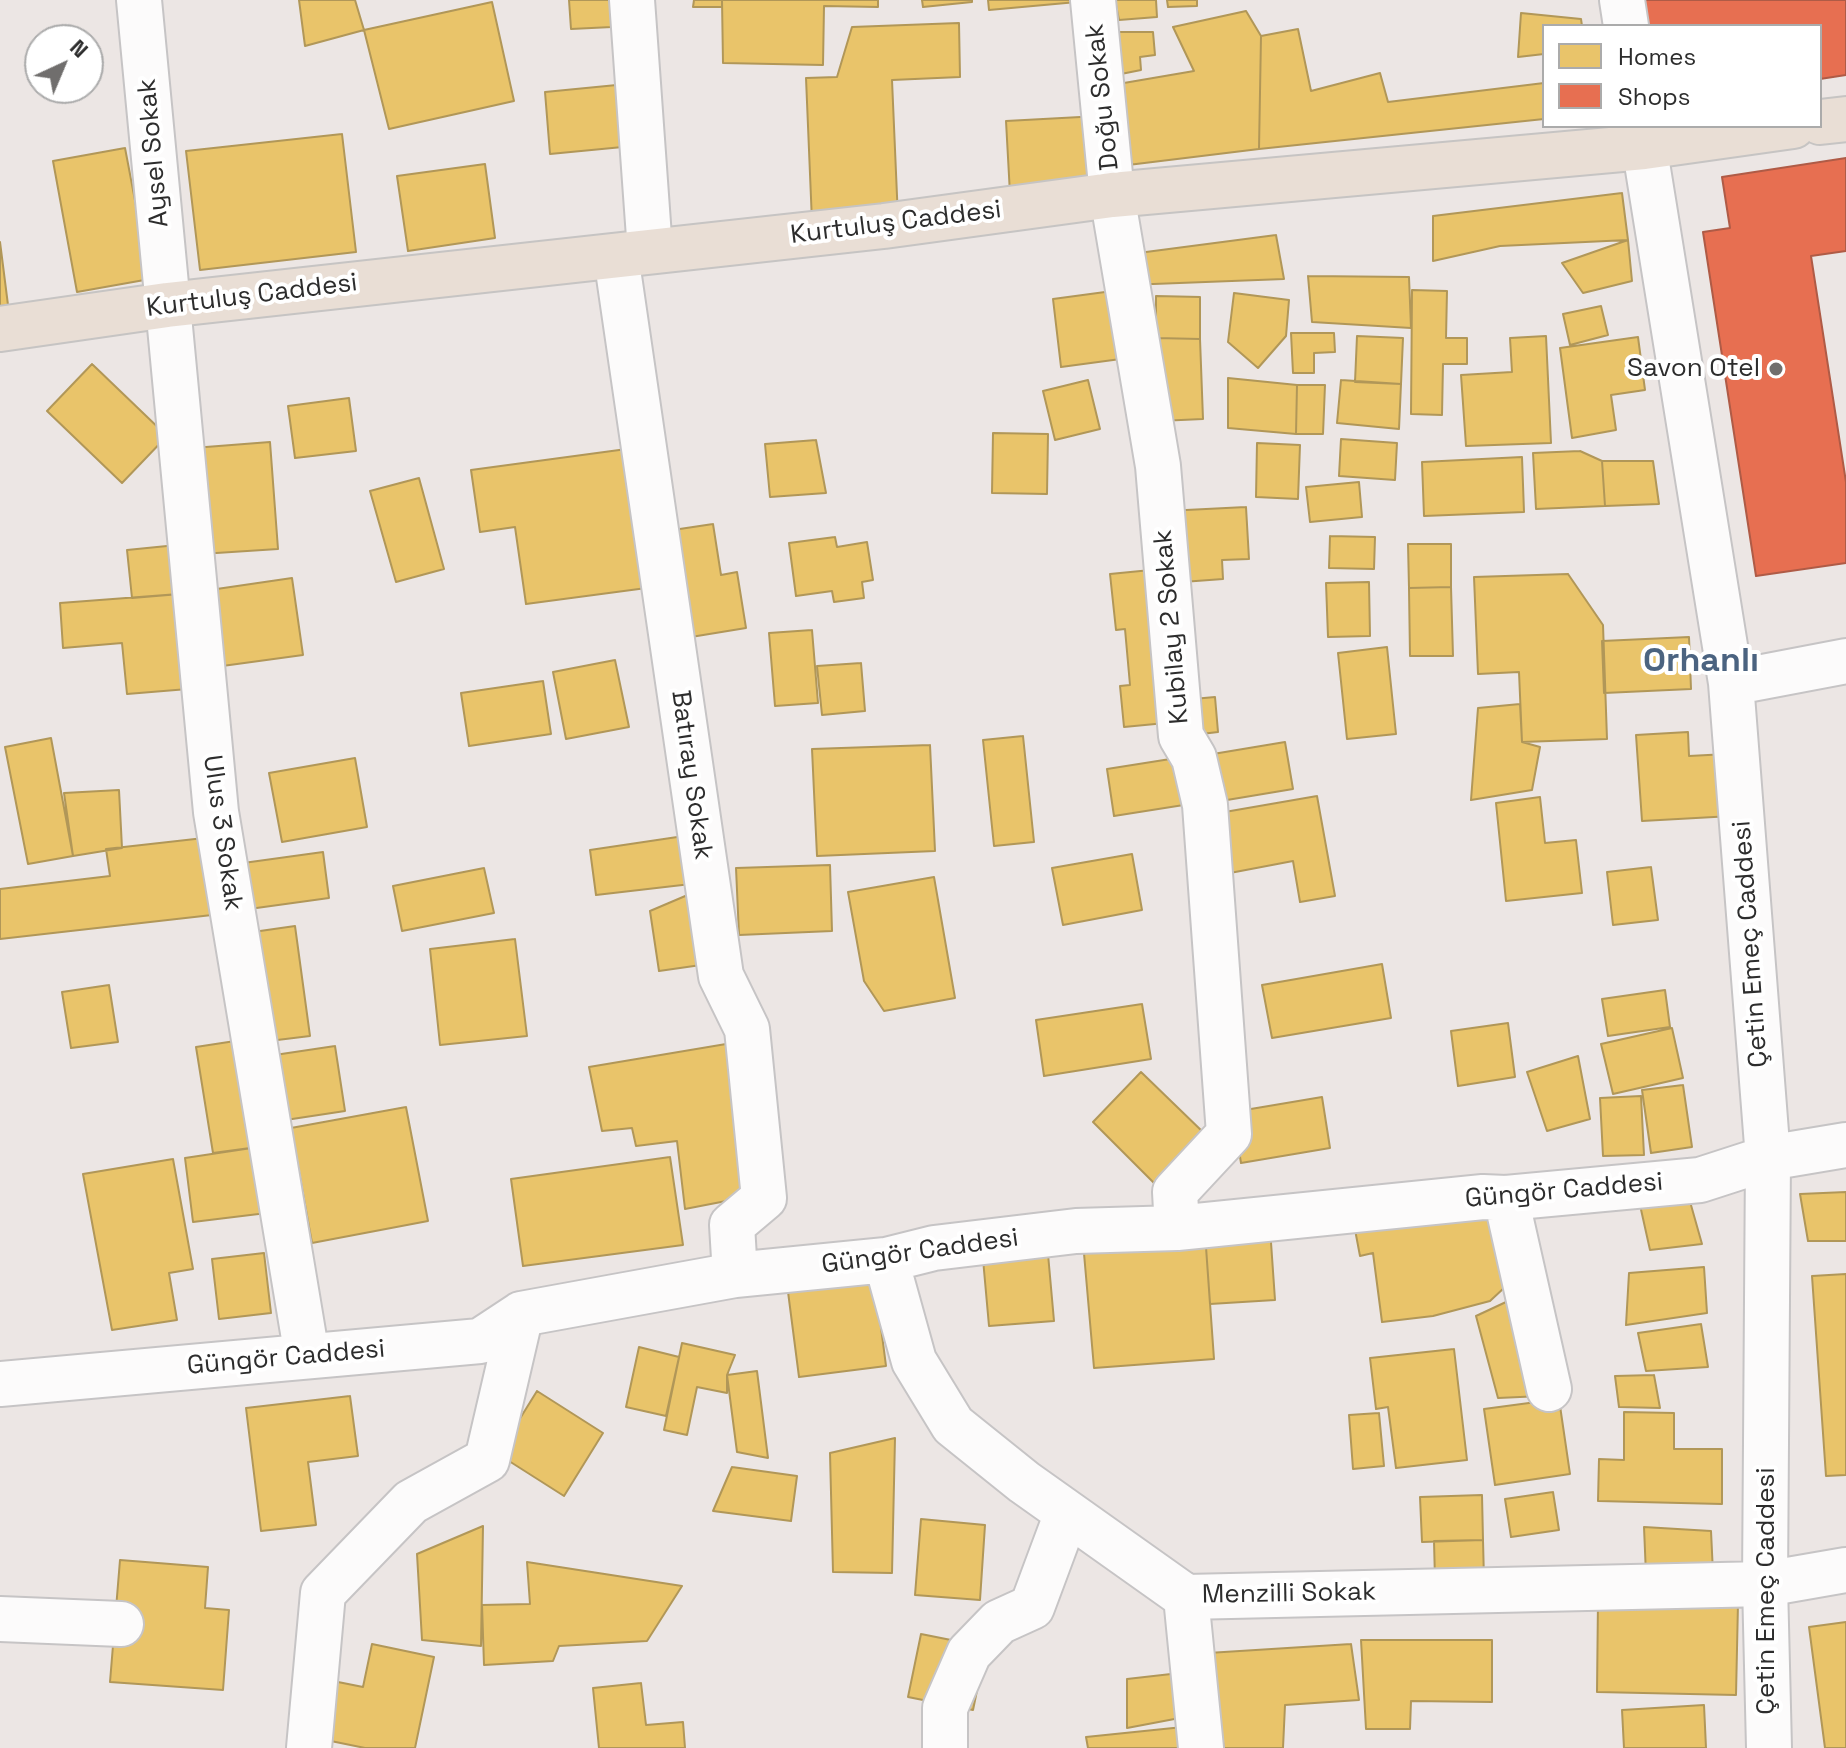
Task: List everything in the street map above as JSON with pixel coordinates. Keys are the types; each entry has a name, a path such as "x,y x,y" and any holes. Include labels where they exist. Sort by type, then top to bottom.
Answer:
{"main road":[{"path":"1822,122 1846,119"},
{"name":"Kurtuluş Caddesi","path":"0,329 167,305 884,226 1112,195 1642,136 1763,128"}],"street":[{"name":"Aysel Sokak","path":"139,0 167,305"},
{"path":"632,0 633,254"},
{"name":"Doğu Sokak","path":"1093,0 1112,195"},
{"path":"1622,0 1626,24"},
{"name":"Çetin Emeç Caddesi","path":"1642,136 1731,683 1768,1158 1765,1584 1769,1748"},
{"name":"Kubilay 2 Sokak","path":"1112,195 1158,466 1181,736 1194,758 1205,805 1229,1134 1175,1192 1177,1228"},
{"name":"Batıray Sokak","path":"633,254 721,976 747,1029 764,1198 732,1225 735,1275"},
{"name":"Ulus 3 Sokak","path":"167,305 216,812 307,1356"},
{"path":"1731,683 1846,661"},
{"name":"Güngör Caddesi","path":"0,1384 480,1341 521,1314 735,1275 886,1260 934,1248 1076,1231 1177,1228 1483,1197 1506,1198 1700,1180 1768,1158 1846,1145"},
{"path":"1506,1198 1549,1389"},
{"name":"Menzilli Sokak","path":"886,1260 914,1361 953,1425 1024,1482 1186,1597 1765,1584 1846,1570"},
{"path":"309,1748 323,1593 411,1502 487,1460 521,1314"},
{"path":"945,1748 945,1708 969,1653 999,1622 1032,1607 1067,1513"},
{"path":"1186,1597 1201,1748"},
{"path":"0,1619 121,1624"}],"building: Homes":[{"path":"299,0 355,0 364,30 305,46"},
{"path":"569,0 611,0 612,27 571,29"},
{"path":"694,0 722,0 722,7 693,7"},
{"path":"722,0 878,0 878,7 824,6 823,65 723,63"},
{"path":"922,0 972,0 972,2 923,7"},
{"path":"988,0 1077,0 1077,2 989,10"},
{"path":"1115,0 1156,0 1157,17 1119,20"},
{"path":"1167,0 1197,0 1197,6 1168,7"},
{"path":"492,2 514,101 389,129 364,30"},
{"path":"1246,11 1261,36 1259,149 1128,165 1118,84 1194,71 1173,27"},
{"path":"1521,13 1581,19 1582,24 1542,24 1542,54 1518,57"},
{"path":"959,23 960,77 892,80 898,219 812,222 806,78 837,77 852,27"},
{"path":"1298,29 1311,91 1380,73 1388,102 1542,83 1542,119 1259,149 1261,36"},
{"path":"1110,32 1153,32 1155,55 1140,57 1141,70 1121,74"},
{"path":"627,84 633,146 550,154 545,92"},
{"path":"1099,116 1103,189 1010,194 1006,121"},
{"path":"342,134 356,252 200,270 186,151"},
{"path":"125,148 150,279 77,292 53,161"},
{"path":"485,164 495,238 408,251 397,176"},
{"path":"1622,193 1628,240 1500,246 1433,261 1433,216"},
{"path":"1276,235 1284,279 1127,285 1123,255"},
{"path":"1628,240 1632,281 1583,293 1562,263"},
{"path":"0,242 8,305 0,306"},
{"path":"1308,276 1409,277 1411,328 1312,322"},
{"path":"1120,290 1128,358 1061,367 1053,299"},
{"path":"1412,290 1447,291 1446,338 1467,338 1467,364 1443,364 1442,415 1411,414"},
{"path":"1234,293 1289,300 1286,336 1258,368 1228,342"},
{"path":"1156,296 1200,297 1200,339 1156,338"},
{"path":"1601,306 1608,335 1570,345 1563,314"},
{"path":"1291,333 1334,333 1335,352 1314,353 1314,373 1293,373"},
{"path":"1357,336 1403,338 1401,384 1355,382"},
{"path":"1546,336 1551,443 1466,446 1461,375 1512,372 1510,338"},
{"path":"1638,337 1645,390 1611,395 1616,430 1572,438 1560,348"},
{"path":"1156,338 1200,339 1203,419 1159,421"},
{"path":"92,364 167,436 122,483 47,411"},
{"path":"1228,378 1297,385 1296,434 1228,428"},
{"path":"1088,380 1100,429 1055,440 1043,391"},
{"path":"1341,380 1401,384 1399,429 1337,423"},
{"path":"1297,385 1325,385 1323,434 1296,434"},
{"path":"349,398 356,451 295,458 288,406"},
{"path":"993,433 1048,434 1047,494 992,493"},
{"path":"1341,439 1397,443 1395,480 1339,476"},
{"path":"816,440 826,493 770,497 765,444"},
{"path":"270,442 278,549 201,554 193,448"},
{"path":"1257,443 1300,445 1298,499 1256,497"},
{"path":"634,448 654,587 526,604 515,527 480,532 471,470"},
{"path":"1580,451 1602,461 1605,506 1536,509 1533,453"},
{"path":"1522,457 1524,512 1424,516 1422,462"},
{"path":"1602,461 1653,461 1659,504 1605,506"},
{"path":"419,478 444,569 396,582 370,491"},
{"path":"1359,482 1362,517 1310,522 1306,487"},
{"path":"1246,507 1249,559 1222,560 1223,579 1169,583 1166,511"},
{"path":"713,524 721,575 737,572 746,628 691,637 673,530"},
{"path":"1330,536 1375,537 1374,569 1329,568"},
{"path":"835,537 837,547 867,542 873,580 862,582 864,598 834,602 832,591 796,596 789,543"},
{"path":"187,544 192,593 132,598 127,550"},
{"path":"1408,544 1451,544 1451,587 1409,588"},
{"path":"1161,569 1176,722 1124,727 1120,686 1130,685 1125,629 1116,630 1110,574"},
{"path":"1568,574 1603,625 1607,739 1522,742 1519,672 1478,674 1474,577"},
{"path":"292,578 303,655 215,667 203,591"},
{"path":"1369,582 1370,636 1328,637 1326,583"},
{"path":"1451,587 1453,656 1410,656 1409,588"},
{"path":"192,593 200,688 127,694 122,643 63,648 60,603"},
{"path":"812,630 818,703 775,706 769,633"},
{"path":"1689,637 1691,689 1604,693 1602,641"},
{"path":"1387,647 1396,734 1347,739 1338,653"},
{"path":"615,660 629,727 566,739 553,672"},
{"path":"861,663 865,711 822,715 817,666"},
{"path":"543,681 551,734 469,746 461,693"},
{"path":"1215,697 1218,732 1185,736 1182,700"},
{"path":"1520,704 1522,742 1540,747 1532,790 1471,800 1478,708"},
{"path":"1688,732 1689,756 1727,754 1732,816 1642,821 1636,735"},
{"path":"1023,736 1034,842 994,846 983,740"},
{"path":"51,738 73,856 28,864 5,747"},
{"path":"1285,742 1293,789 1215,802 1207,755"},
{"path":"930,745 935,851 817,856 812,749"},
{"path":"1183,757 1190,804 1114,816 1107,769"},
{"path":"355,758 367,827 282,842 269,773"},
{"path":"119,790 122,848 73,856 64,793"},
{"path":"1317,796 1335,896 1300,902 1293,861 1230,873 1219,813"},
{"path":"1540,797 1545,843 1576,840 1582,893 1506,901 1496,803"},
{"path":"684,836 691,884 596,895 590,850"},
{"path":"204,838 212,915 0,939 0,889 110,876 106,849"},
{"path":"323,852 329,898 242,910 236,864"},
{"path":"1132,854 1142,910 1063,925 1052,868"},
{"path":"830,865 832,931 739,935 736,868"},
{"path":"1651,867 1658,920 1613,925 1607,872"},
{"path":"484,868 494,913 402,931 393,886"},
{"path":"934,877 955,998 884,1011 864,981 848,892"},
{"path":"697,891 708,964 659,971 650,911"},
{"path":"295,926 310,1036 261,1042 246,933"},
{"path":"515,939 527,1036 440,1045 430,949"},
{"path":"1382,964 1391,1018 1272,1038 1262,985"},
{"path":"109,985 118,1042 71,1048 62,992"},
{"path":"1665,990 1670,1027 1608,1036 1602,999"},
{"path":"1142,1004 1151,1059 1044,1076 1036,1020"},
{"path":"1508,1023 1515,1077 1458,1086 1451,1031"},
{"path":"1672,1028 1683,1078 1613,1094 1601,1044"},
{"path":"248,1039 265,1146 213,1153 196,1047"},
{"path":"738,1042 757,1195 685,1209 677,1141 636,1146 632,1128 602,1131 589,1067"},
{"path":"335,1046 345,1111 279,1121 268,1056"},
{"path":"1578,1056 1590,1119 1547,1131 1527,1072"},
{"path":"1141,1072 1205,1134 1158,1187 1093,1122"},
{"path":"1683,1085 1692,1147 1651,1153 1642,1090"},
{"path":"1641,1096 1644,1155 1603,1156 1600,1098"},
{"path":"1322,1097 1330,1148 1241,1163 1233,1112"},
{"path":"406,1107 428,1221 312,1243 291,1128"},
{"path":"265,1146 275,1212 193,1222 185,1158"},
{"path":"670,1157 683,1245 523,1266 511,1179"},
{"path":"173,1159 193,1269 169,1273 177,1320 112,1330 83,1174"},
{"path":"1846,1192 1846,1241 1808,1241 1800,1194"},
{"path":"1689,1198 1702,1244 1650,1250 1640,1205"},
{"path":"1490,1202 1505,1287 1490,1301 1433,1316 1382,1322 1373,1253 1360,1256 1353,1219"},
{"path":"1270,1228 1275,1300 1210,1304 1205,1233"},
{"path":"1205,1233 1214,1359 1094,1368 1083,1242"},
{"path":"264,1253 271,1313 219,1319 212,1259"},
{"path":"1048,1254 1054,1321 989,1326 983,1259"},
{"path":"1704,1267 1707,1313 1626,1325 1629,1273"},
{"path":"874,1273 886,1366 799,1377 787,1284"},
{"path":"1846,1274 1846,1475 1826,1476 1812,1276"},
{"path":"1521,1295 1542,1396 1498,1398 1476,1316"},
{"path":"1701,1324 1708,1367 1646,1371 1638,1333"},
{"path":"682,1343 735,1355 727,1375 727,1393 697,1387 687,1435 664,1430"},
{"path":"639,1347 679,1357 666,1416 626,1407"},
{"path":"1454,1349 1467,1460 1396,1468 1388,1407 1376,1409 1370,1358"},
{"path":"757,1371 768,1458 737,1452 727,1375"},
{"path":"1654,1375 1660,1408 1619,1407 1615,1376"},
{"path":"537,1391 603,1433 564,1496 498,1454"},
{"path":"350,1396 358,1456 308,1462 316,1525 261,1531 246,1408"},
{"path":"1559,1399 1570,1474 1495,1485 1484,1409"},
{"path":"1624,1412 1674,1413 1674,1449 1722,1449 1722,1504 1598,1501 1599,1459 1624,1460"},
{"path":"1379,1413 1384,1466 1353,1469 1349,1415"},
{"path":"895,1438 892,1573 833,1572 830,1453"},
{"path":"732,1467 797,1476 791,1521 713,1511"},
{"path":"1553,1492 1559,1530 1511,1537 1505,1499"},
{"path":"1482,1495 1483,1540 1422,1542 1420,1497"},
{"path":"921,1519 985,1525 980,1600 915,1595"},
{"path":"483,1526 481,1646 422,1640 417,1554"},
{"path":"1644,1527 1711,1531 1713,1573 1646,1575"},
{"path":"1483,1540 1484,1580 1435,1580 1434,1541"},
{"path":"120,1560 208,1567 205,1608 229,1610 223,1690 110,1682"},
{"path":"527,1562 682,1586 647,1641 559,1646 553,1661 484,1665 482,1605 530,1604"},
{"path":"1598,1600 1738,1603 1736,1695 1597,1692"},
{"path":"1846,1622 1846,1748 1825,1748 1809,1627"},
{"path":"921,1634 986,1647 973,1710 908,1697"},
{"path":"1361,1640 1492,1640 1492,1702 1411,1701 1410,1729 1366,1729"},
{"path":"372,1644 434,1657 415,1748 365,1748 321,1739 333,1681 363,1687"},
{"path":"1351,1644 1359,1700 1285,1705 1283,1748 1224,1748 1208,1653"},
{"path":"1180,1673 1185,1717 1127,1728 1127,1679"},
{"path":"641,1683 646,1725 683,1722 685,1748 599,1748 593,1688"},
{"path":"1704,1705 1706,1748 1624,1748 1622,1710"},
{"path":"1183,1727 1185,1748 1088,1748 1086,1737"}],"building: Shops":[{"path":"1644,0 1846,0 1846,75 1822,79 1822,24 1647,24"},
{"name":"Savon Otel","path":"1846,158 1846,251 1811,256 1846,482 1846,563 1756,576 1703,232 1730,228 1722,177"}],"place":[{"name":"Savon Otel","path":"1776,369"}],"district":[{"name":"Orhanlı","path":"1701,662"}]}
